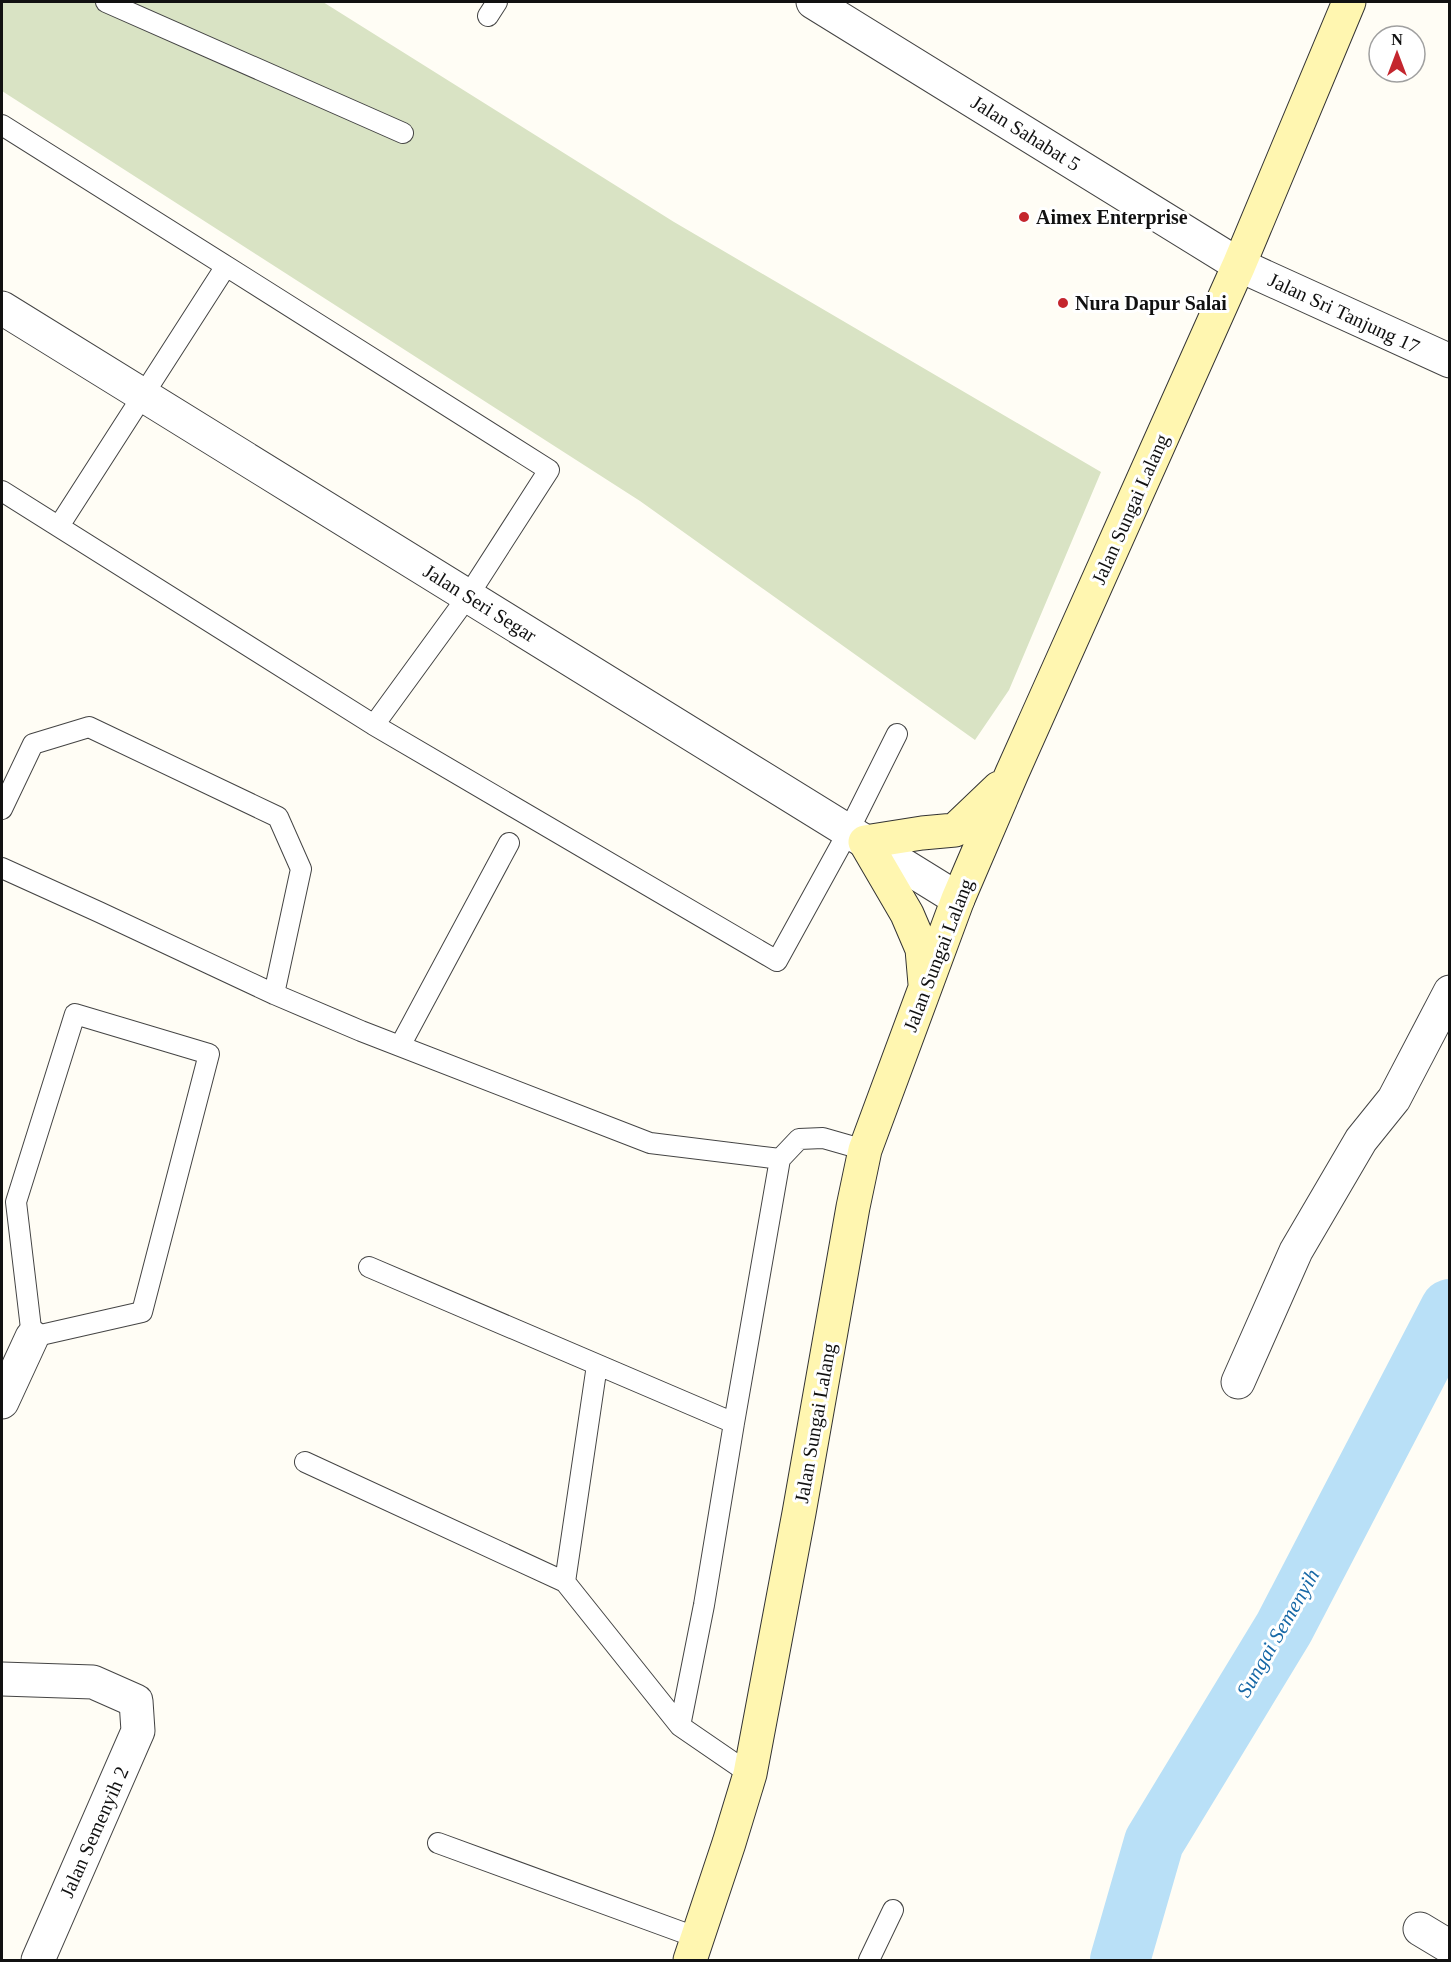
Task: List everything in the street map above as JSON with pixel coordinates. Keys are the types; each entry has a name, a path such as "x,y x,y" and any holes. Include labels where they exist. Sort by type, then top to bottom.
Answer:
{"street":[{"name":"Jalan Sahabat 5","path":"813,2 1239,265"},
{"name":"Jalan Sungai Lalang","path":"694,1949 750,1774 865,1150 958,899 1239,265 1349,2"},
{"name":"Jalan Sri Tanjung 17","path":"1239,265 1449,361"},
{"name":"Jalan Seri Segar","path":"2,308 958,899"},
{"path":"926,989 922,949 907,914 857,837 955,830 1012,773"},
{"path":"1238,1382 1296,1251 1361,1140 1394,1099 1449,992"},
{"path":"2,1402 32,1337"},
{"name":"Jalan Semenyih 2","path":"2,1679 93,1682 136,1701 138,1731 38,1960"},
{"path":"1420,1929 1449,1947"}],"lane":[{"path":"106,2 403,133"},
{"path":"2,125 549,470 468,596 374,725"},
{"path":"59,526 225,266"},
{"path":"2,491 374,725 777,961 857,837 897,734"},
{"path":"2,809 33,744 89,727 278,817 302,869 274,994"},
{"path":"400,1046 509,843"},
{"path":"2,868 274,994 400,1046 650,1143 780,1159"},
{"path":"75,1014 209,1054 142,1312 32,1337 16,1203 75,1014"},
{"path":"680,1725 704,1605 780,1159 799,1139 823,1138 865,1150"},
{"path":"369,1268 734,1423"},
{"path":"566,1582 597,1365"},
{"path":"305,1462 566,1582 680,1725 750,1774"},
{"path":"438,1843 694,1949"},
{"path":"869,1960 893,1910"}],"green space":[{"path":"2,2 323,2 674,222 1101,472 1009,690 975,740 640,501 2,91"}],"waterway":[{"name":"Sungai Semenyih","path":"1120,1960 1154,1842 1284,1628 1450,1309"}],"place":[{"name":"Aimex Enterprise","path":"1024,217"},
{"name":"Nura Dapur Salai","path":"1063,303"}]}
